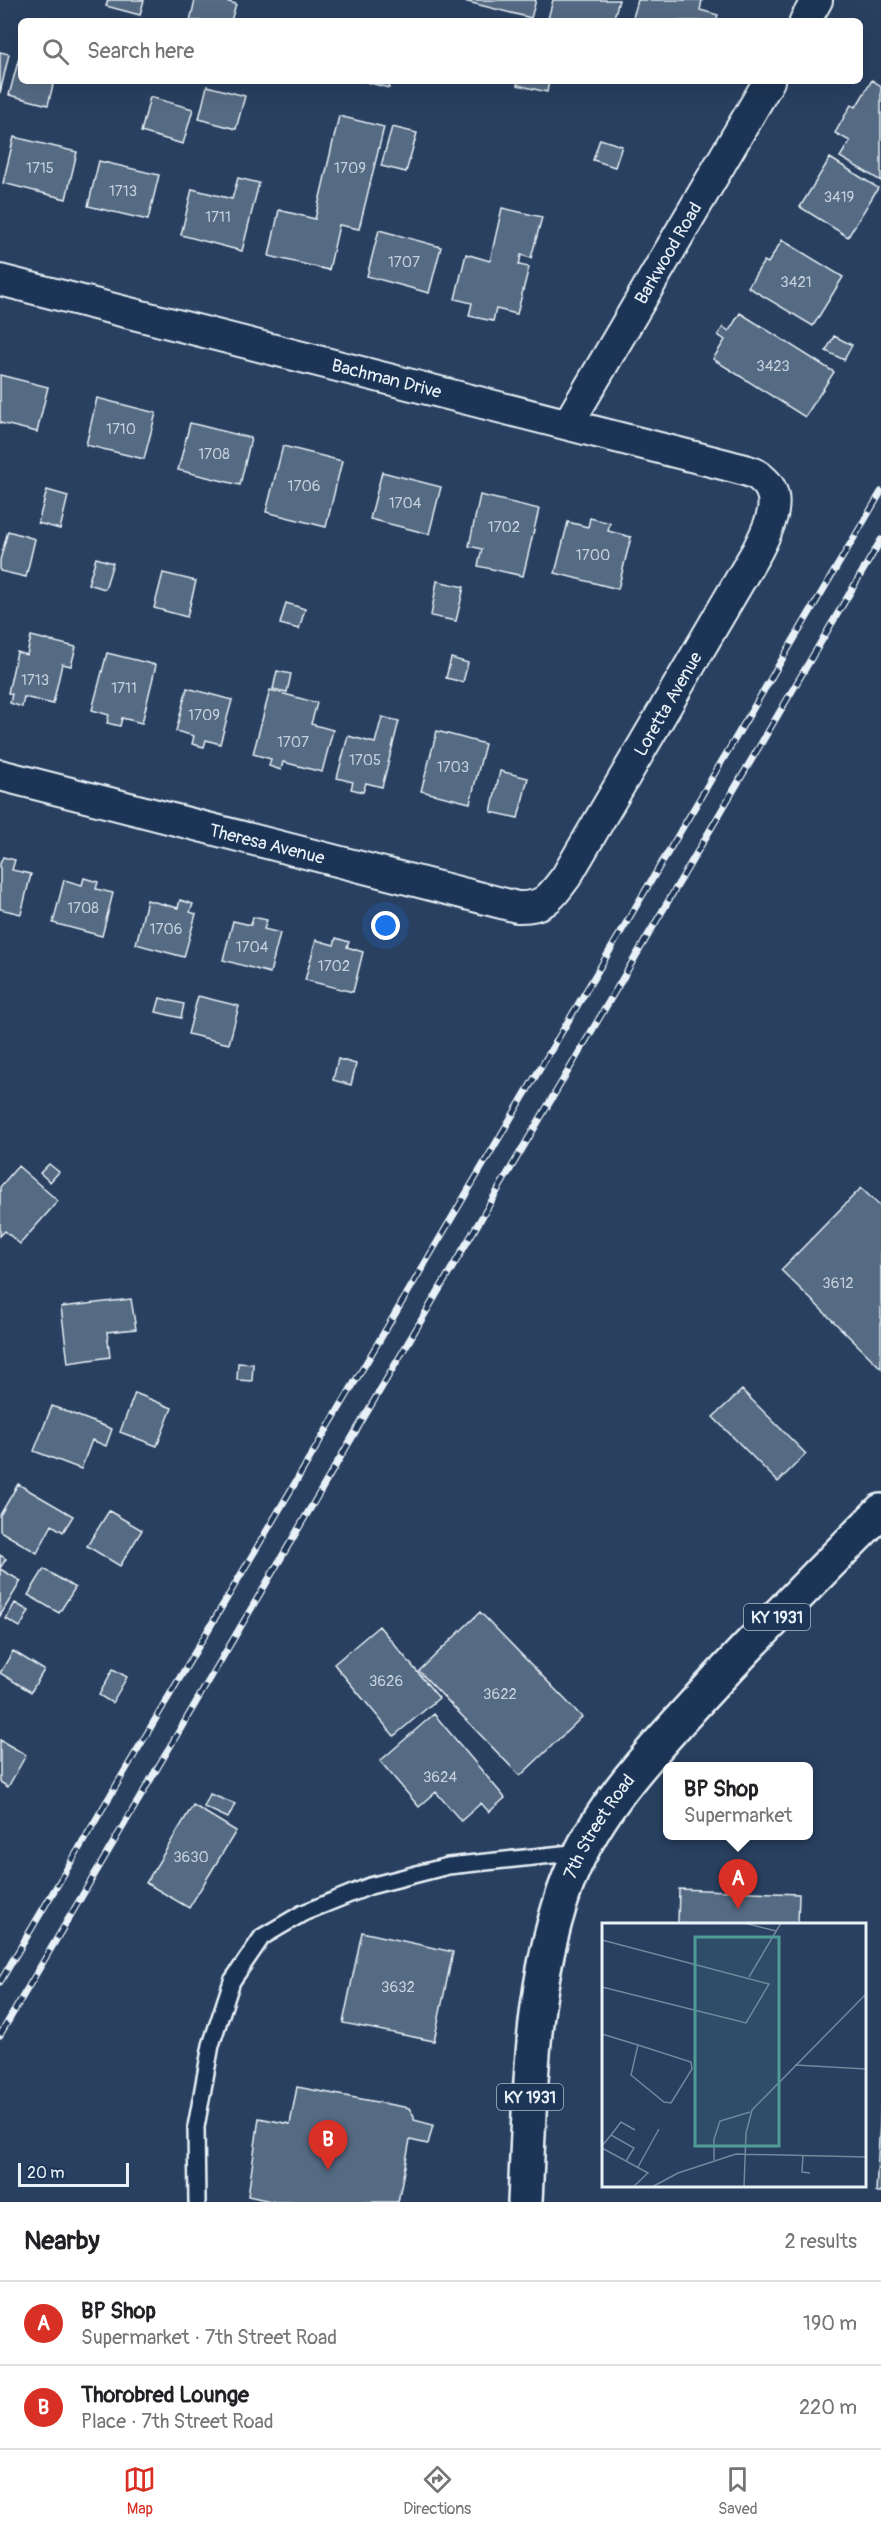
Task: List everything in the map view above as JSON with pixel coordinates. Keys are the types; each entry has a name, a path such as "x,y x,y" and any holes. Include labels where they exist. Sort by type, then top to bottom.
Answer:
{"main road":[{"name":"7th Street Road","path":"525,2202 532,2063 542,1983 564,1891 581,1852 603,1814 633,1773 725,1669 881,1511"}],"street":[{"path":"807,18 817,0"},
{"name":"Barkwood Road","path":"568,424 767,84"},
{"name":"Bachman Drive","path":"0,280 730,466 760,476 770,487"},
{"name":"Loretta Avenue","path":"535,908 553,894 566,877 757,551 770,524 775,499 770,487"},
{"name":"Theresa Avenue","path":"0,776 505,904 535,908"}],"lane":[{"path":"197,2202 196,2127 211,2045 232,1981 262,1937 303,1913 370,1886 448,1866 581,1852"}],"building":[{"path":"108,0 144,0 140,15 106,6"},
{"path":"195,0 222,0 236,4 232,18 191,18"},
{"path":"460,0 536,0 531,18"},
{"path":"553,0 619,0 614,18 548,18"},
{"path":"638,0 702,0 700,10 718,15 717,18 633,18"},
{"path":"0,52 9,54 0,93"},
{"path":"18,62 18,84 53,84 48,105 9,95"},
{"path":"872,80 881,86 881,181 840,157 850,141 835,133 851,105 856,107"},
{"path":"374,84 390,84 389,88"},
{"path":"517,84 548,84 547,92"},
{"path":"207,86 245,96 236,129 199,119"},
{"path":"150,97 193,109 183,144 141,132"},
{"path":"339,116 384,127 359,229 339,225 329,270 269,256 279,210 315,219"},
{"path":"392,127 417,133 406,172 381,166"},
{"path":"14,137 77,152 66,199 3,183"},
{"path":"600,139 622,146 615,167 593,160"},
{"path":"830,158 878,188 848,237 800,207"},
{"path":"99,161 159,175 148,220 88,206"},
{"path":"238,178 259,183 242,251 181,235 192,189 232,199"},
{"path":"502,208 542,217 531,258 521,255 519,265 529,267 517,314 496,309 493,321 469,316 472,303 455,299 466,254 490,261"},
{"path":"379,230 441,247 429,293 367,276"},
{"path":"782,240 843,277 813,326 748,287 764,261 768,263"},
{"path":"740,313 834,372 805,417 713,359 725,340 718,335 723,327 729,331"},
{"path":"834,336 852,345 844,360 826,351"},
{"path":"0,375 48,387 37,432 0,423"},
{"path":"97,398 156,413 144,459 86,445"},
{"path":"190,423 251,438 240,485 178,470"},
{"path":"283,446 342,461 326,527 266,512"},
{"path":"382,472 441,487 429,534 370,519"},
{"path":"47,490 68,496 60,529 38,523"},
{"path":"480,495 539,509 523,576 478,566 482,549 469,546"},
{"path":"590,518 610,523 608,531 631,537 618,589 555,573 568,522 588,527"},
{"path":"8,531 35,539 26,577 0,571 0,560"},
{"path":"96,558 113,563 105,589 88,584"},
{"path":"163,573 196,581 187,617 154,608"},
{"path":"437,581 464,587 456,621 431,616"},
{"path":"286,603 305,609 299,629 280,624"},
{"path":"31,636 76,647 71,666 62,664 53,704 24,697 22,707 10,703 12,694 8,693 17,652 27,655"},
{"path":"107,653 156,665 142,723 122,718 120,726 107,723 109,715 92,710"},
{"path":"451,658 468,663 463,682 446,678"},
{"path":"277,671 291,674 287,692 273,689"},
{"path":"187,688 232,700 220,744 206,740 204,747 192,744 194,736 176,731"},
{"path":"270,690 317,703 311,724 333,730 322,772 283,762 281,770 269,766 271,759 253,754"},
{"path":"382,717 399,721 382,787 366,783 363,792 351,789 353,782 337,778 348,736 375,743"},
{"path":"437,731 485,744 470,803 421,791"},
{"path":"500,771 528,778 518,818 491,812"},
{"path":"3,857 15,860 12,870 31,874 21,914 0,909 0,864"},
{"path":"84,878 98,882 96,889 113,893 102,936 53,923 64,880 82,885"},
{"path":"147,900 178,908 180,900 193,904 190,912 196,914 184,957 136,944"},
{"path":"253,917 267,920 264,929 280,933 270,973 223,960 233,921 251,925"},
{"path":"336,938 349,942 347,947 363,952 353,992 305,980 316,940 334,945"},
{"path":"198,996 239,1006 229,1044 188,1034"},
{"path":"160,998 184,1004 181,1018 156,1012"},
{"path":"338,1059 356,1064 351,1085 333,1080"},
{"path":"49,1164 59,1172 50,1182 40,1173"},
{"path":"18,1166 58,1201 20,1244 5,1231 0,1236 0,1187"},
{"path":"861,1188 881,1207 881,1368 781,1270"},
{"path":"131,1299 136,1329 107,1332 110,1357 68,1363 61,1307"},
{"path":"238,1363 253,1364 252,1381 237,1380"},
{"path":"742,1390 806,1454 778,1482 713,1417"},
{"path":"135,1393 172,1408 157,1446 120,1432"},
{"path":"52,1406 112,1429 106,1446 92,1440 81,1469 34,1451"},
{"path":"18,1484 73,1516 63,1532 52,1525 37,1553 0,1531 0,1515"},
{"path":"109,1511 142,1530 120,1566 87,1546"},
{"path":"0,1555 6,1559 0,1568"},
{"path":"0,1569 21,1581 0,1616"},
{"path":"44,1569 75,1588 59,1613 28,1595"},
{"path":"15,1603 29,1611 20,1627 6,1619"},
{"path":"480,1612 582,1717 520,1776 419,1671"},
{"path":"379,1626 439,1698 394,1736 334,1664"},
{"path":"13,1651 44,1670 31,1692 0,1673"},
{"path":"113,1669 127,1677 112,1703 99,1695"},
{"path":"434,1714 505,1798 489,1812 481,1803 461,1821 436,1792 419,1807 380,1761"},
{"path":"0,1740 26,1755 8,1787 0,1782"},
{"path":"210,1794 235,1804 228,1818 204,1807"},
{"path":"193,1805 236,1831 189,1908 146,1883"},
{"path":"679,1889 799,1894 798,1923 678,1923"},
{"path":"362,1932 453,1952 434,2041 343,2023"},
{"path":"297,2087 409,2108 414,2120 433,2125 428,2144 410,2140 398,2202 275,2202 248,2196 259,2118 290,2124"},
{"path":"881,2103 881,2192 876,2192"}],"railway":[{"path":"0,1982 881,492"},
{"path":"0,2035 881,540"}],"place":[{"name":"BP Shop","path":"738,1909"},
{"name":"Thorobred Lounge","path":"328,2170"}]}
